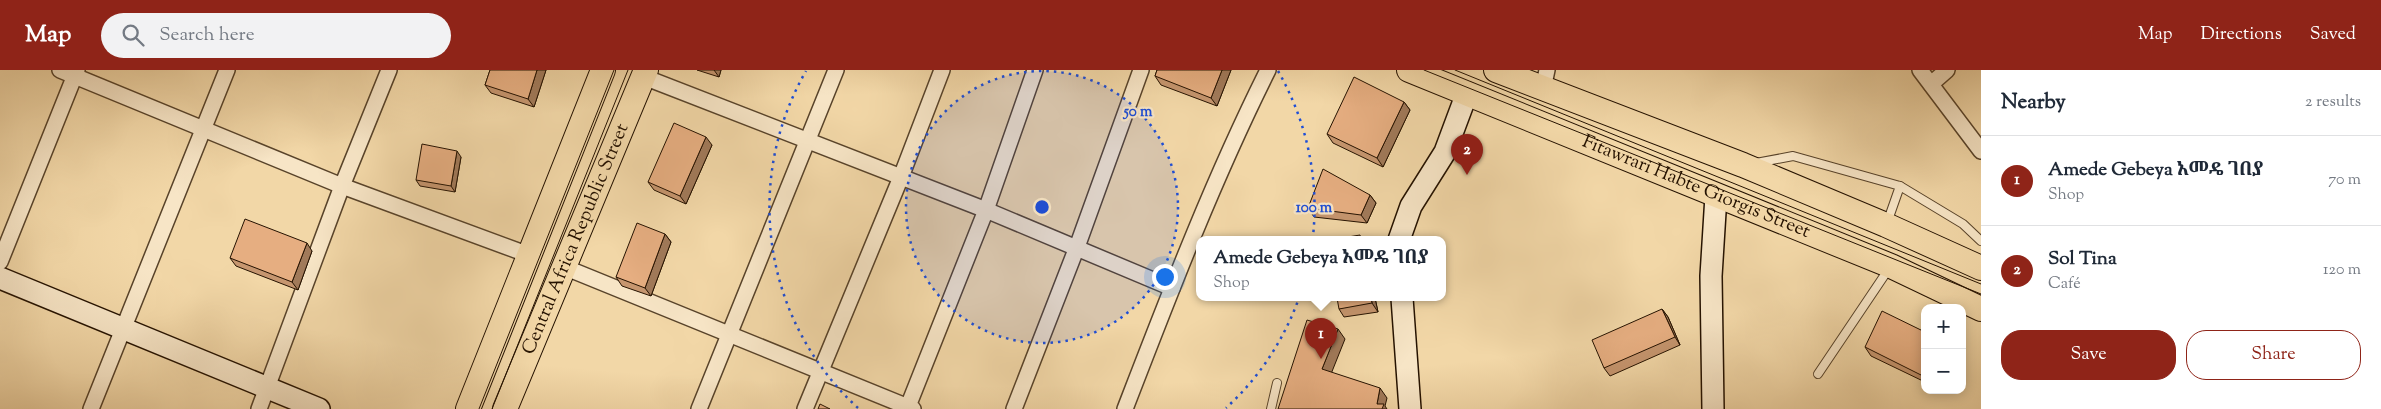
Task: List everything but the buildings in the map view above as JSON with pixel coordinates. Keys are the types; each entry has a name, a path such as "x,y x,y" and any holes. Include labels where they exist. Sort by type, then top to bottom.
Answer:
{"main road":[{"name":"Central Africa Republic Street","path":"468,409 603,70"},
{"name":"Fitawrari Habte Giorgis Street","path":"1408,70 1891,266 1981,309"},
{"path":"1496,70 1545,80 1886,225 1981,268"},
{"name":"Central Africa Republic Street","path":"505,409 645,73"}],"street":[{"path":"60,70 75,73 202,129 342,186 529,255"},
{"path":"91,409 226,70"},
{"path":"259,409 342,186 389,70"},
{"path":"700,409 810,140 836,70"},
{"path":"805,409 901,176 942,70"},
{"path":"564,267 909,408 986,210 1035,70"},
{"path":"1014,409 1077,247 1141,70"},
{"path":"1125,409 1172,288 1229,152 1268,70"},
{"path":"1920,70 1981,151"},
{"path":"1931,84 1947,70"},
{"path":"0,262 75,73"},
{"path":"645,73 1077,247 1172,288"},
{"path":"1400,236 1411,206 1445,152 1467,93"},
{"path":"1713,409 1711,276 1716,196"},
{"path":"0,278 319,409"},
{"path":"1402,301 1410,409"}],"lane":[{"path":"1743,165 1793,156 1900,186 1963,224 1981,241"},
{"path":"1886,225 1900,186"},
{"path":"1818,374 1891,266"},
{"path":"1271,409 1277,384"}],"tram line":[{"path":"479,409 614,70"},
{"path":"492,409 628,70"},
{"path":"1424,70 1981,294"},
{"path":"1455,70 1981,284"}],"place":[{"name":"Sol Tina","path":"1467,175"},
{"name":"Amede Gebeya አመዴ ገበያ","path":"1321,359"}]}
